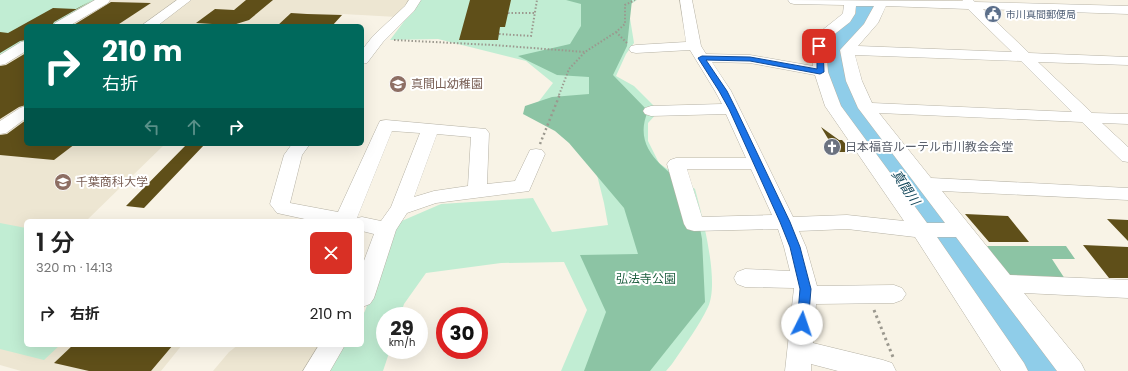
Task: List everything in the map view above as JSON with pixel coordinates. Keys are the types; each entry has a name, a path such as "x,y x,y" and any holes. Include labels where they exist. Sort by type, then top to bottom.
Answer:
{"street":[{"path":"63,24 104,0"},
{"path":"151,24 185,0"},
{"path":"364,57 378,39 410,8 415,0"},
{"path":"686,0 698,52 723,91 732,109 758,163 795,247 804,289 800,361 889,368"},
{"path":"794,0 969,3 1128,10"},
{"path":"1091,0 1128,22"},
{"path":"849,1 850,14 846,19 820,39 820,72 833,106 921,230 1015,371"},
{"path":"847,50 869,27 881,1"},
{"path":"969,3 1128,157"},
{"path":"0,60 24,46"},
{"path":"636,50 698,52 750,59 820,72"},
{"path":"847,50 1128,61"},
{"path":"847,50 854,81 866,108 1072,371"},
{"path":"866,108 1128,118"},
{"path":"651,111 732,109"},
{"path":"0,129 24,112"},
{"path":"352,219 386,125 480,134 477,191"},
{"path":"364,292 386,229 400,208 430,129"},
{"path":"300,146 294,155 280,204 284,208 337,219"},
{"path":"400,208 434,197 522,187 536,154"},
{"path":"758,163 676,164 694,224 847,222 921,230 962,230"},
{"path":"926,184 1128,194"},
{"path":"364,225 386,229"},
{"path":"745,278 823,294 894,294"},
{"path":"1003,283 1128,289"},
{"path":"316,371 332,347"}],"path":[{"path":"499,34 530,36 536,0"},
{"path":"536,154 569,69 585,52 626,24 625,5 635,0"},
{"path":"508,13 535,13"},
{"path":"378,39 493,45 585,52"},
{"path":"868,294 889,368"}],"shaded area":[{"path":"110,0 411,0 397,17 343,14 334,24 69,24"},
{"name":"千葉商科大学","path":"24,51 24,146 163,146 88,219 24,219 24,347 180,347 161,371 21,371 0,365 0,65"},
{"path":"235,347 324,347 306,371 213,371 229,352"}],"green space":[{"path":"0,0 102,0 61,24 24,24 24,46 0,60"},
{"name":"弘法寺公園","path":"420,0 637,0 628,6 634,43 626,54 616,76 634,86 659,111 648,123 648,141 659,163 695,189 709,248 711,266 711,296 708,307 691,336 666,371 561,371 587,310 564,262 501,263 426,273 403,307 376,307 376,359 387,359 383,371 323,371 341,347 364,347 364,313 397,223 441,204 533,198 552,232 608,225 596,171 566,127 533,109 553,83 526,61 438,39 390,40"},
{"path":"566,0 632,0 627,46 613,75 648,111 644,125 644,137 654,158 693,191 702,239 705,302 650,371 584,371 606,312 580,255 638,254 624,208 569,143 555,131 523,114 525,106 552,97 589,94 589,77 557,75 518,56 570,44 581,26 581,4"},
{"path":"0,223 24,228 24,347 58,347 44,360 0,349"},
{"path":"987,246 1066,246 1075,259 1052,259 1065,279 1008,276"}],"water":[{"name":"真間川","path":"855,4 876,5 864,26 848,75 1062,371 1023,371 839,107 828,73 825,41 856,13"}],"building":[{"path":"246,0 273,0 249,20 236,24 196,23 215,9 234,10"},
{"path":"470,0 511,0 505,27 500,27 498,40 459,40"},
{"path":"91,1 53,24 24,24 53,8 76,9"},
{"path":"111,2 151,3 119,24 75,24"},
{"path":"291,13 342,15 334,24 279,24"},
{"path":"24,24 24,40 20,41 0,53 0,32 8,33"},
{"path":"24,54 24,106 0,119 0,66 6,65"},
{"path":"24,121 24,146 72,146 54,160 0,155 0,135 7,134"},
{"path":"821,127 839,140 842,140 853,152 836,152"},
{"path":"185,146 203,146 144,208 126,206"},
{"path":"965,214 1008,216 1029,242 989,242"},
{"path":"1107,219 1128,220 1128,241"},
{"path":"1083,245 1128,247 1128,278 1109,278"},
{"path":"71,347 171,347 151,371 89,371 54,363"}],"place":[{"name":"市川真間郵便局","path":"993,14"},
{"name":"真間山幼稚園","path":"398,84"},
{"name":"日本福音ルーテル市川教会会堂","path":"832,147"},
{"name":"千葉商科大学","path":"63,182"}],"route":[{"path":"802,324 806,289 795,247 785,222 732,109 723,91 702,58 750,59 820,72 819,46"}]}
